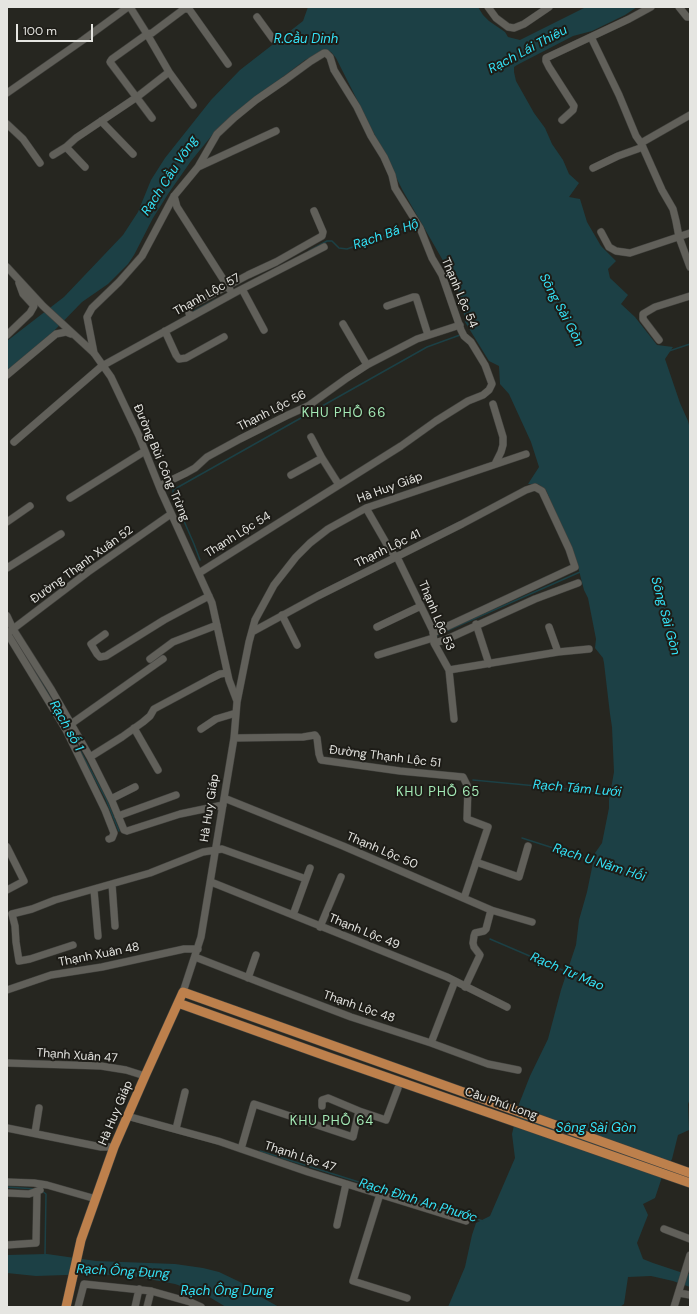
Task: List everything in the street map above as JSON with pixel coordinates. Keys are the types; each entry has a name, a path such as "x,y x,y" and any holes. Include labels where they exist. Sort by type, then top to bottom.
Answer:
{"main road":[{"name":"Hà Huy Giáp","path":"66,1307 81,1240 114,1147 183,992"},
{"name":"Cầu Phú Long","path":"183,992 690,1173"},
{"name":"Cầu Phú Long","path":"178,1003 690,1183"}],"street":[{"path":"7,93 129,7 169,72 193,105"},
{"path":"488,7 496,18 502,23 508,27 514,28 524,24 549,7"},
{"path":"562,120 573,110 574,106 546,61 546,58 629,19 650,7"},
{"path":"678,7 690,17"},
{"path":"152,118 110,60 184,10 189,9 228,64"},
{"path":"257,17 273,39"},
{"path":"591,37 619,95 636,136 642,145 662,190 673,209 679,237 690,267"},
{"name":"Thạnh Lộc 54","path":"198,167 217,134 234,118 310,61 326,53 330,58 334,70 357,107 371,136 384,157 392,175 395,188 417,224 432,258 442,275 462,331 471,342 485,365 492,384 490,390 483,395 468,401 436,421 401,446 199,573"},
{"path":"53,156 76,138 137,97 169,72"},
{"path":"593,168 642,145 690,115"},
{"path":"101,121 133,154"},
{"path":"7,124 23,139 40,163"},
{"path":"94,353 87,316 92,308 119,282 142,256 174,196 198,167 276,131"},
{"path":"66,146 85,167"},
{"path":"174,196 177,207 230,291 248,275 276,262 322,236 323,232 314,211"},
{"path":"601,232 609,247 616,251 630,253 690,233"},
{"name":"Thạnh Lộc 57","path":"14,442 102,366 190,317 230,291 242,289 324,247"},
{"name":"Đường Bùi Công Trừng","path":"7,268 43,306 94,353 114,384 139,436 158,486 212,603 227,673 237,702"},
{"path":"7,335 30,313 34,306 24,294 18,280"},
{"path":"242,289 264,330"},
{"path":"659,340 644,319 643,314 655,308 690,296"},
{"path":"387,306 416,297 428,335"},
{"path":"343,324 367,366"},
{"path":"165,331 179,359 186,358 224,337"},
{"name":"Thạnh Lộc 56","path":"158,486 195,468 207,457 227,446 308,406 347,378 417,339 428,335 462,331"},
{"path":"7,375 56,334 66,332 75,336"},
{"path":"493,404 503,437 502,452 495,464"},
{"path":"311,437 338,485"},
{"path":"70,498 145,450"},
{"name":"Hà Huy Giáp","path":"183,992 201,938 234,738 237,702 252,632 255,620 281,574 310,543 328,529 366,508 526,454"},
{"path":"291,475 322,458"},
{"name":"Thạnh Lộc 41","path":"252,632 395,556 526,490 535,487 542,491 570,549 575,567 530,588"},
{"path":"7,522 30,506"},
{"name":"Thạnh Lộc 53","path":"366,508 395,556 421,606 433,638 448,670 454,719"},
{"name":"Đường Thạnh Xuân 52","path":"9,632 88,572 171,514"},
{"path":"7,568 61,534"},
{"path":"433,638 445,640 476,624 535,598 578,583"},
{"path":"378,655 433,638 530,588 535,598"},
{"path":"105,634 91,644 100,657 106,656 164,620 209,596"},
{"path":"377,627 421,606"},
{"path":"282,615 297,645"},
{"path":"7,616 9,632 66,730 105,810 114,833 112,838 108,839"},
{"path":"150,659 174,642 217,624"},
{"path":"476,624 489,664"},
{"path":"549,627 558,652"},
{"path":"9,632 72,724 111,799 124,829 127,831 223,801"},
{"path":"448,670 558,652 589,649"},
{"path":"72,724 163,660"},
{"path":"90,757 122,737 150,716 154,709 220,674 227,673"},
{"path":"201,729 216,719 236,713"},
{"path":"134,728 158,770"},
{"name":"Đường Thạnh Lộc 51","path":"234,738 296,737 315,735 317,738 319,754 322,760 400,771 463,777 468,787 467,819 488,827 476,862"},
{"path":"111,799 135,787"},
{"path":"118,816 176,795"},
{"name":"Thạnh Lộc 50","path":"223,801 343,846 492,910 532,922"},
{"path":"464,898 476,862 519,877 528,846"},
{"path":"7,847 24,881 7,890"},
{"path":"73,945 30,959 18,961 15,926 12,914 150,873 203,852 216,850 222,850 306,879"},
{"path":"293,915 310,868"},
{"path":"320,927 341,877"},
{"name":"Thạnh Lộc 49","path":"210,882 455,981 507,1008"},
{"path":"112,884 115,926"},
{"path":"94,890 98,936"},
{"path":"465,987 480,955 473,943 475,933 486,929 492,910"},
{"name":"Thạnh Xuân 48","path":"7,990 51,975 102,967 184,949 198,949"},
{"path":"248,978 256,955"},
{"name":"Thạnh Lộc 48","path":"195,957 351,1016 488,1064 518,1070"},
{"path":"431,1043 455,981"},
{"name":"Thạnh Xuân 47","path":"7,1063 101,1066 126,1070 145,1076"},
{"path":"322,1106 322,1100 328,1098 386,1120 398,1088"},
{"path":"176,1129 185,1092"},
{"path":"241,1149 254,1104 353,1137 359,1111"},
{"path":"35,1133 39,1108"},
{"name":"Thạnh Lộc 47","path":"127,1116 241,1149 346,1184 466,1221"},
{"path":"7,1128 101,1147 114,1147"},
{"path":"7,1182 34,1183 41,1189 96,1200"},
{"path":"337,1225 346,1184"},
{"path":"7,1193 29,1194 41,1189"},
{"path":"7,1245 36,1243 41,1189"},
{"path":"380,1194 354,1281 407,1298"},
{"path":"664,1229 690,1239"},
{"path":"674,1307 690,1255"},
{"path":"78,1307 84,1284 151,1291 184,1304 200,1307"},
{"path":"135,1307 139,1289"},
{"path":"147,1307 151,1291"},
{"path":"679,1293 690,1295"}],"water":[{"name":"Sông Sài Gòn","path":"308,7 478,7 489,21 505,32 508,37 520,40 586,7 637,7 625,15 592,31 573,36 514,67 516,81 534,113 545,128 569,174 579,183 569,197 580,199 587,222 601,246 616,261 608,269 610,278 628,295 621,304 635,317 657,345 673,347 665,359 690,429 689,1130 678,1135 672,1159 662,1177 655,1198 643,1204 648,1215 637,1243 643,1259 690,1274 690,1287 651,1276 628,1277 624,1304 620,1307 448,1307 465,1267 476,1223 490,1216 515,1158 512,1134 519,1104 530,1076 548,1039 561,990 576,945 579,920 587,892 595,853 602,843 609,808 614,772 612,727 603,658 595,648 596,639 588,598 584,590 577,563 546,490 538,484 528,484 539,467 531,442 509,394 500,384 499,366 489,361 465,322 462,301 453,278 403,191 336,58 331,52 323,52 305,60 241,109 213,134 191,161 168,194 128,264 108,284 82,302 51,334 7,371 7,341 64,297 123,235 138,212 151,180 165,158 211,100 240,70 303,21"},
{"name":"Rạch Ông Dung","path":"47,1254 96,1261 175,1264 203,1268 219,1272 240,1282 261,1297 279,1307 226,1307 206,1295 175,1284 138,1277 95,1274 36,1276 7,1273 7,1255"}],"waterway":[{"name":"Rạch Bá Hộ","path":"309,251 327,241 332,241 339,248 347,249 414,225"},
{"name":"Rạch Bá Hộ","path":"192,312 217,299"},
{"path":"200,560 173,496 173,490 427,347 460,335"},
{"path":"669,351 690,344"},
{"path":"435,636 580,572"},
{"name":"Rạch số 1","path":"22,650 61,716"},
{"name":"Rạch số 1","path":"72,735 106,799 119,831"},
{"name":"Rạch Tám Lưới","path":"473,780 611,793"},
{"name":"Rạch U Năm Hối","path":"522,838 594,861"},
{"name":"Rạch Tư Mao","path":"490,939 567,972"},
{"name":"Rạch Đình An Phước","path":"260,1151 483,1221"},
{"path":"7,1187 35,1189"},
{"path":"42,1191 46,1194 45,1255"}],"district":[{"name":"KHU PHỐ 66","path":"344,414"},
{"name":"KHU PHỐ 65","path":"438,793"},
{"name":"KHU PHỐ 64","path":"332,1122"}],"water label":[{"name":"R.Cầu Dinh","path":"306,40"},
{"name":"Rạch Lái Thiêu","path":"528,50"},
{"name":"Rạch Cầu Võng","path":"170,176"},
{"name":"Rạch Ông Đụng","path":"123,1272"}]}
